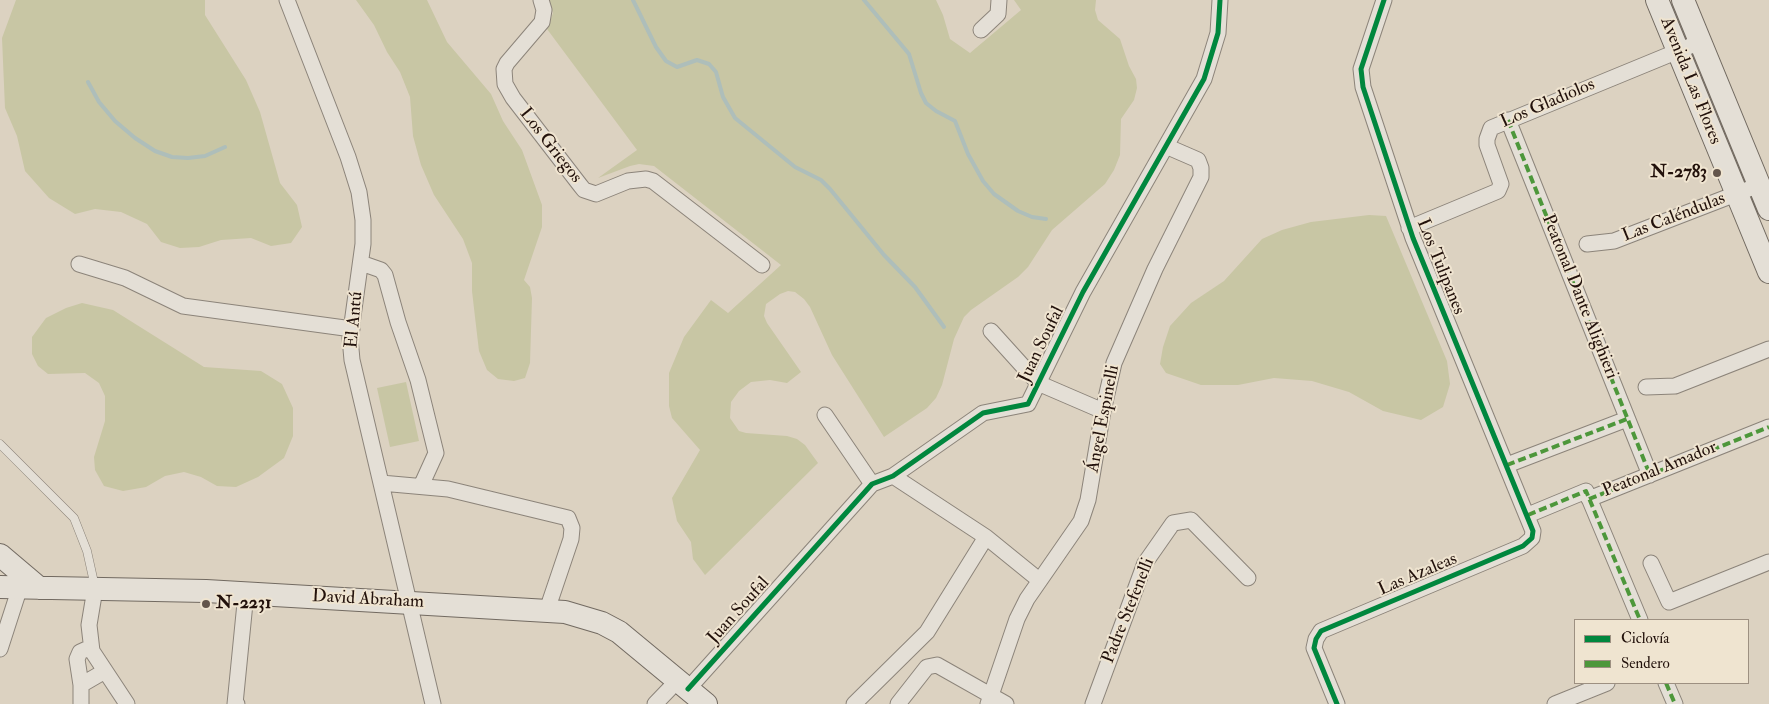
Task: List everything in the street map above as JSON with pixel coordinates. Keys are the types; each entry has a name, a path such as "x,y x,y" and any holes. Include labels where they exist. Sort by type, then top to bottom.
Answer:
{"main road":[{"name":"Avenida Las Flores","path":"1657,0 1769,272"},
{"name":"Avenida Las Flores","path":"1684,0 1769,209"},
{"path":"0,555 20,587"},
{"name":"David Abraham","path":"20,587 246,593 547,610 584,616 602,623 634,643 706,704"}],"street":[{"name":"El Antú","path":"287,0 354,175 363,220 361,263 352,330 353,370 433,704"},
{"name":"Los Griegos","path":"541,0 544,10 542,22 507,63 504,69 505,84 513,98 580,186 584,190 596,194 628,181 646,179 653,181 762,265"},
{"path":"981,30 998,14 999,0"},
{"name":"Juan Soufal","path":"655,704 683,684 872,484 893,476 983,413 1028,404 1083,292 1168,146 1204,79 1218,33 1220,0"},
{"name":"Los Tulipanes","path":"1384,0 1363,60 1361,78 1409,228 1528,515 1532,526 1532,538"},
{"name":"Los Gladiolos","path":"1409,228 1498,192 1501,184 1489,152 1487,139 1491,128 1700,42"},
{"name":"Peatonal Dante Alighieri","path":"1508,120 1650,474"},
{"name":"Ángel Espinelli","path":"989,700 1017,619 1040,580 1081,521 1088,500 1103,411 1114,363 1125,333 1201,178 1201,168 1198,160 1168,146"},
{"name":"Las Caléndulas","path":"1587,244 1614,241 1759,185"},
{"path":"361,263 381,270 385,275 398,322 418,380 436,453 421,486"},
{"path":"80,264 125,278 183,306 352,330"},
{"path":"991,332 1038,383 1103,411"},
{"path":"1646,387 1675,386 1769,348"},
{"path":"825,415 872,484"},
{"path":"1507,465 1627,418"},
{"name":"Peatonal Amador","path":"1528,515 1586,491 1589,498 1769,427"},
{"path":"893,476 986,537 1040,580"},
{"path":"381,483 464,492 568,518 572,528 571,539 547,610"},
{"path":"1589,498 1640,619"},
{"name":"Padre Stefenelli","path":"1093,704 1145,563 1174,523 1191,520 1248,578"},
{"path":"854,704 927,632 986,537"},
{"name":"Las Azaleas","path":"1337,704 1315,652 1316,639 1326,628 1523,546 1532,538"},
{"path":"1651,563 1669,602 1769,562"},
{"path":"0,649 20,587"},
{"path":"96,589 89,625 92,651 127,704"},
{"path":"236,704 246,593"},
{"path":"81,704 81,685 77,659 80,652 91,647"},
{"path":"898,704 927,667 937,665 989,700 1006,704"},
{"path":"81,685 105,671"},
{"path":"1555,704 1605,684"},
{"path":"1666,684 1675,704"}],"lane":[{"path":"0,444 74,518 87,551 96,589"}],"shaded area":[{"path":"16,0 205,0 205,15 246,80 260,112 280,183 297,205 302,227 291,243 271,246 251,238 221,240 199,247 180,248 161,242 147,224 121,212 95,209 75,214 49,198 25,171 17,136 5,108 2,38"},
{"path":"356,0 427,0 447,42 491,94 503,121 522,150 542,205 542,227 524,280 530,287 532,298 530,363 525,378 514,381 498,379 487,370 479,351 472,291 472,263 463,239 434,195 421,165 413,136 410,97 400,72 387,52 374,25"},
{"path":"549,0 936,0 943,15 950,39 970,53 1021,10 1014,0 1096,0 1095,10 1098,20 1120,39 1129,66 1136,79 1137,88 1134,100 1121,119 1120,155 1114,170 1105,184 1052,230 1028,267 1018,277 964,317 954,339 942,385 936,398 927,408 884,437 832,355 810,307 804,299 795,292 788,291 766,304 764,316 767,323 801,372 787,383 770,380 751,382 739,391 731,402 730,418 739,431 787,436 797,439 805,445 818,463 705,575 693,559 691,542 677,521 672,498 700,450 672,418 669,406 669,373 684,337 711,300 728,313 781,265 654,166 639,164 598,178 637,150 547,29 553,13"},
{"path":"1369,215 1386,216 1447,361 1450,384 1443,407 1421,420 1383,411 1349,392 1312,381 1274,378 1238,385 1201,385 1166,373 1160,364 1170,326 1191,303 1224,281 1262,239 1282,230 1311,222"},
{"path":"82,303 113,310 204,367 261,371 282,384 293,408 293,436 284,458 258,477 236,487 217,486 201,477 184,472 165,476 146,487 123,491 104,486 95,470 94,457 105,421 105,396 99,383 85,373 48,374 38,366 32,354 32,337 46,318 66,308"},
{"path":"406,382 419,441 390,447 377,388"}],"waterway":[{"path":"633,0 656,47 666,61 677,67 697,60 709,64 716,72 723,97 735,118 795,167 821,180 884,255 915,287 944,327"},
{"path":"864,0 909,54 926,103 936,111 955,121 968,154 983,181 994,194 1018,211 1032,217 1046,219"},
{"path":"88,82 99,102 115,121 135,138 155,151 172,157 188,158 205,156 225,147"}],"marked path":[{"path":"1508,120 1650,475"},
{"path":"1507,465 1627,419"},
{"path":"1589,499 1769,427"},
{"path":"1528,515 1586,491 1640,619"},
{"path":"1666,684 1675,704"}],"cycle path":[{"path":"688,689 872,484 893,476 983,413 1028,404 1083,292 1204,79 1218,33 1220,0"},
{"path":"1337,704 1314,648 1316,639 1321,631 1523,546 1532,538 1533,531 1413,238 1363,87 1361,69 1384,0"}],"place":[{"name":"N-2783","path":"1717,173"},
{"name":"N-2231","path":"206,604"}]}
